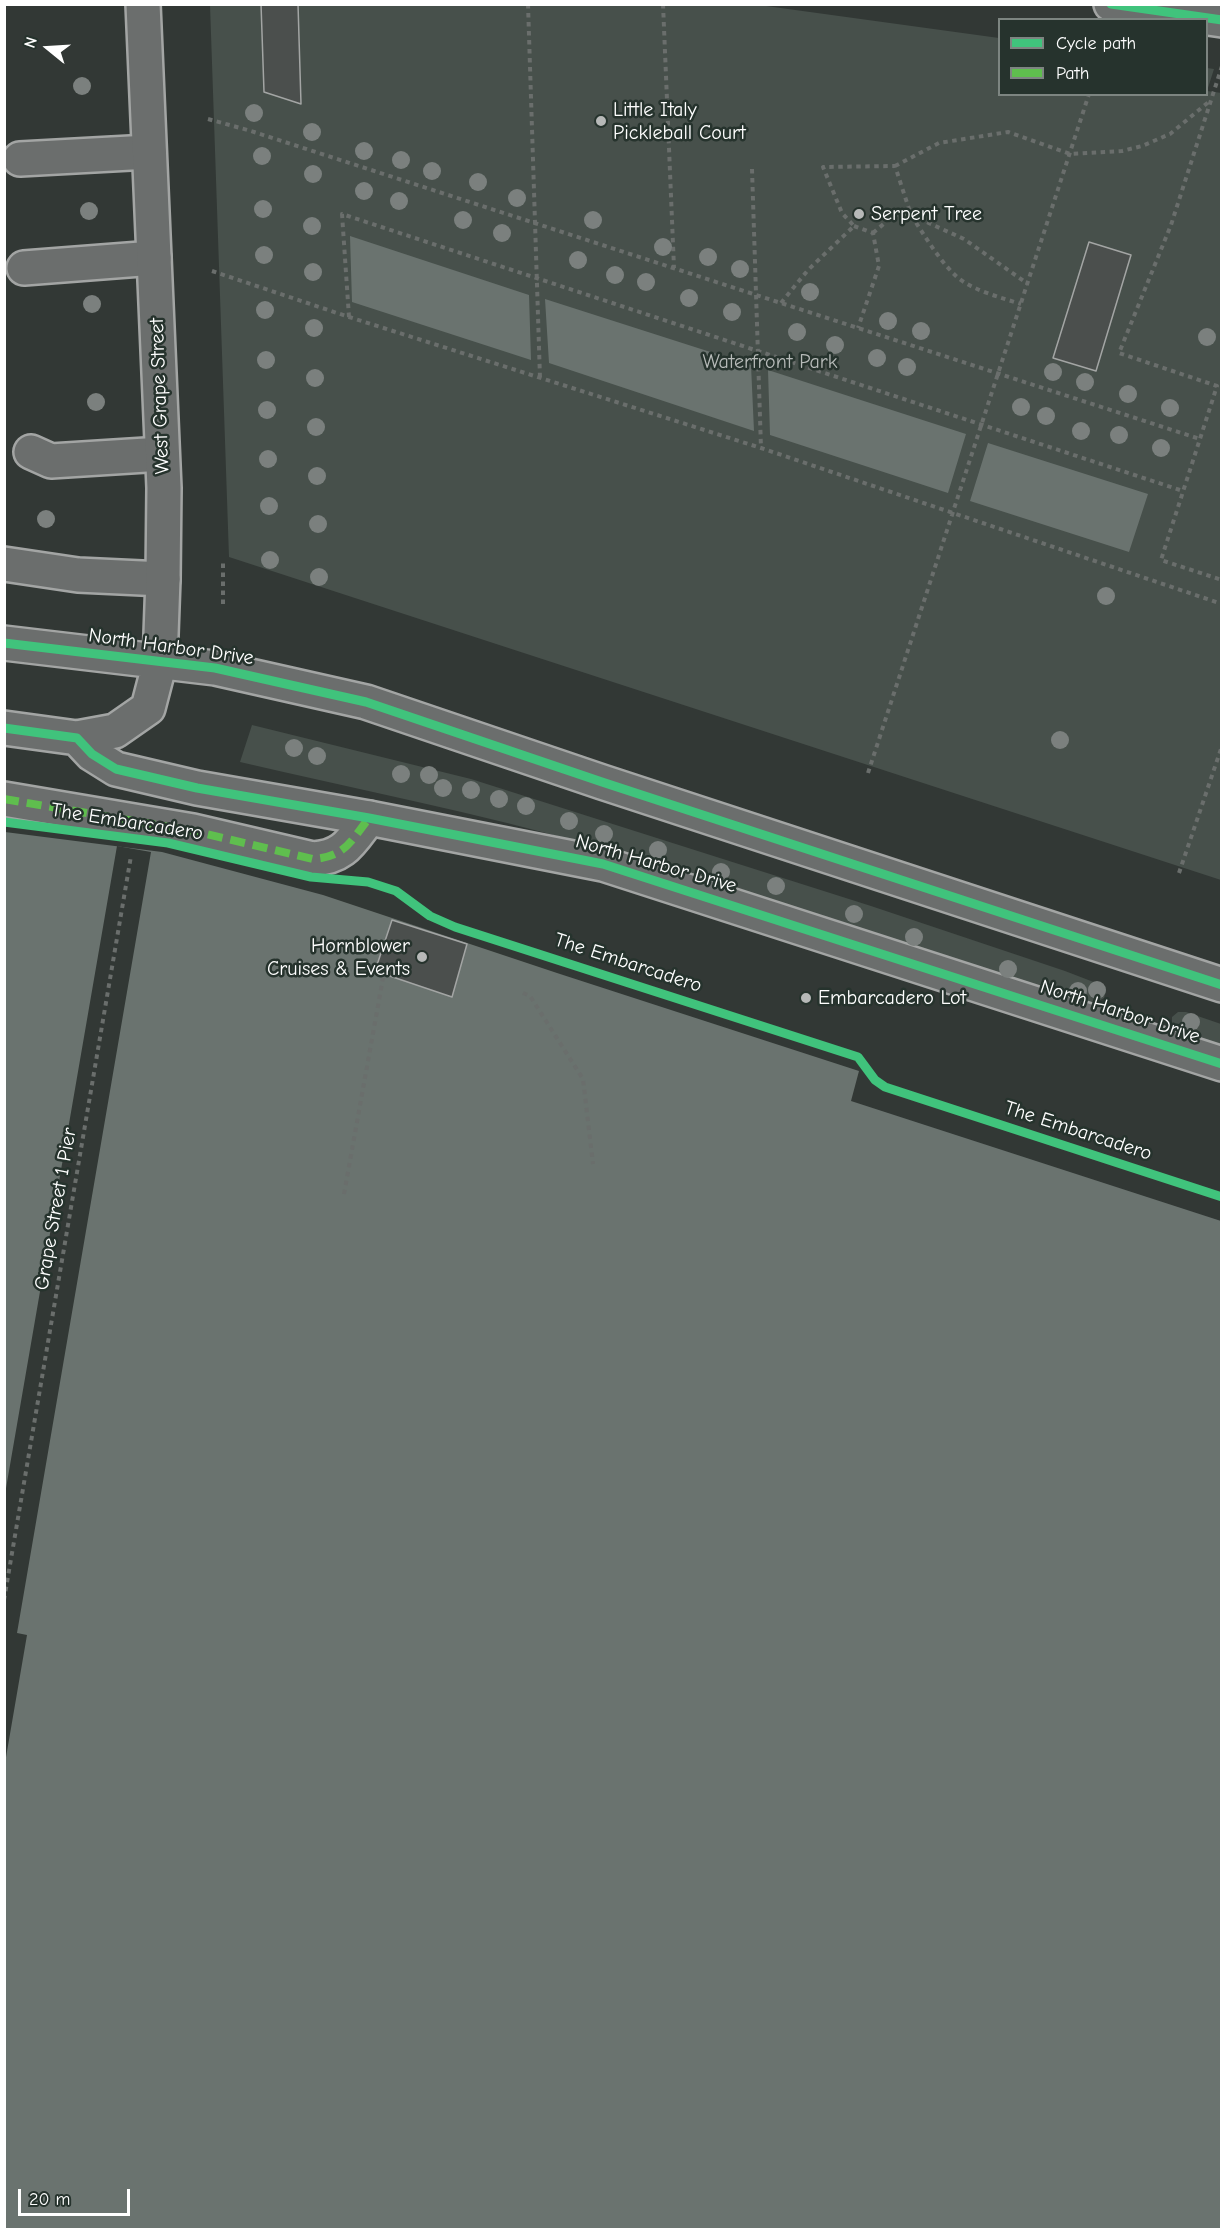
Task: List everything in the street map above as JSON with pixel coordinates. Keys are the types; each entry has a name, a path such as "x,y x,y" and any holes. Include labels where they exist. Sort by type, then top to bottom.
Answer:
{"main road":[{"name":"West Grape Street","path":"77,738 115,731 148,708 160,662 164,579 162,454 143,4"},
{"path":"1111,4 1207,18"},
{"path":"20,159 149,152"},
{"path":"24,268 154,258"},
{"path":"31,452 51,461 162,454"},
{"path":"4,564 78,575 164,579"},
{"name":"North Harbor Drive","path":"4,644 215,668 366,702 1221,985"},
{"path":"4,728 77,738"},
{"name":"North Harbor Drive","path":"77,738 92,754 116,769 197,788 369,818 603,864 1221,1064"},
{"path":"4,799 193,831 313,859 328,858 343,850 369,818"}],"path":[{"path":"528,4 540,378"},
{"path":"663,4 674,268"},
{"path":"1221,66 1171,225 1119,353 1217,386 1161,560 1221,580"},
{"path":"868,773 1088,96"},
{"path":"873,233 854,226 842,213 823,167 895,166 939,143 1008,132 1070,154 1122,151 1142,146 1170,134 1211,100"},
{"path":"208,119 1200,439"},
{"path":"895,166 911,215 934,250 958,278 985,292 1021,304"},
{"path":"752,169 761,448"},
{"path":"349,317 342,214 1183,491"},
{"path":"873,233 894,215 911,215 964,239 1028,284"},
{"path":"781,303 808,270 854,226"},
{"path":"858,328 879,266 873,233"},
{"path":"212,271 761,448 1221,604"},
{"path":"223,562 223,604"},
{"path":"1179,873 1221,746"},
{"path":"344,1194 384,978"},
{"path":"523,993 530,996 583,1079 593,1164"}],"green space":[{"name":"Waterfront Park","path":"210,5 759,5 998,38 998,96 1208,96 1208,91 1222,93 1221,880 229,557"},
{"name":"Waterfront Park","path":"1208,68 1214,69 1208,88"},
{"path":"252,725 471,779 871,906 1104,986 1106,991 1104,998 1093,1004 1063,996 714,882 553,835 240,762"},
{"path":"1178,1012 1186,1012 1221,1024 1221,1048 1177,1032 1172,1024 1172,1017"}],"shaded area":[{"path":"350,236 529,295 531,360 352,302"},
{"path":"545,299 751,365 754,431 549,363"},
{"path":"768,370 966,434 948,493 770,435"},
{"path":"988,443 1148,494 1129,552 970,501"},
{"path":"5,832 162,852 323,895 859,1071 851,1101 1221,1221 1221,2229 5,2230"}],"pier":[{"path":"117,846 151,852 17,1633 27,1635 5,1763 5,1494"}],"building":[{"path":"261,4 298,4 301,104 264,92"},
{"path":"1089,242 1131,255 1096,371 1053,358"},
{"name":"Hornblower Cruises & Events","path":"392,920 467,944 452,997 375,971"}],"marked path":[{"path":"4,799 193,831 313,859 324,858 340,851 352,841 369,818"}],"cycle path":[{"path":"1111,4 1222,20"},
{"path":"4,643 215,668 366,702 602,782 1222,985"},
{"path":"4,728 77,738 92,754 116,769 197,788 369,818 603,864 1222,1064"},
{"name":"The Embarcadero","path":"4,822 168,843 311,877 368,882 396,891 430,916 455,927 858,1057 875,1080 885,1087 1222,1197"}],"place":[{"name":"Little Italy Pickleball Court","path":"601,121"},
{"name":"Serpent Tree","path":"859,214"},
{"name":"Hornblower Cruises & Events","path":"422,957"},
{"name":"Embarcadero Lot","path":"806,998"}]}
